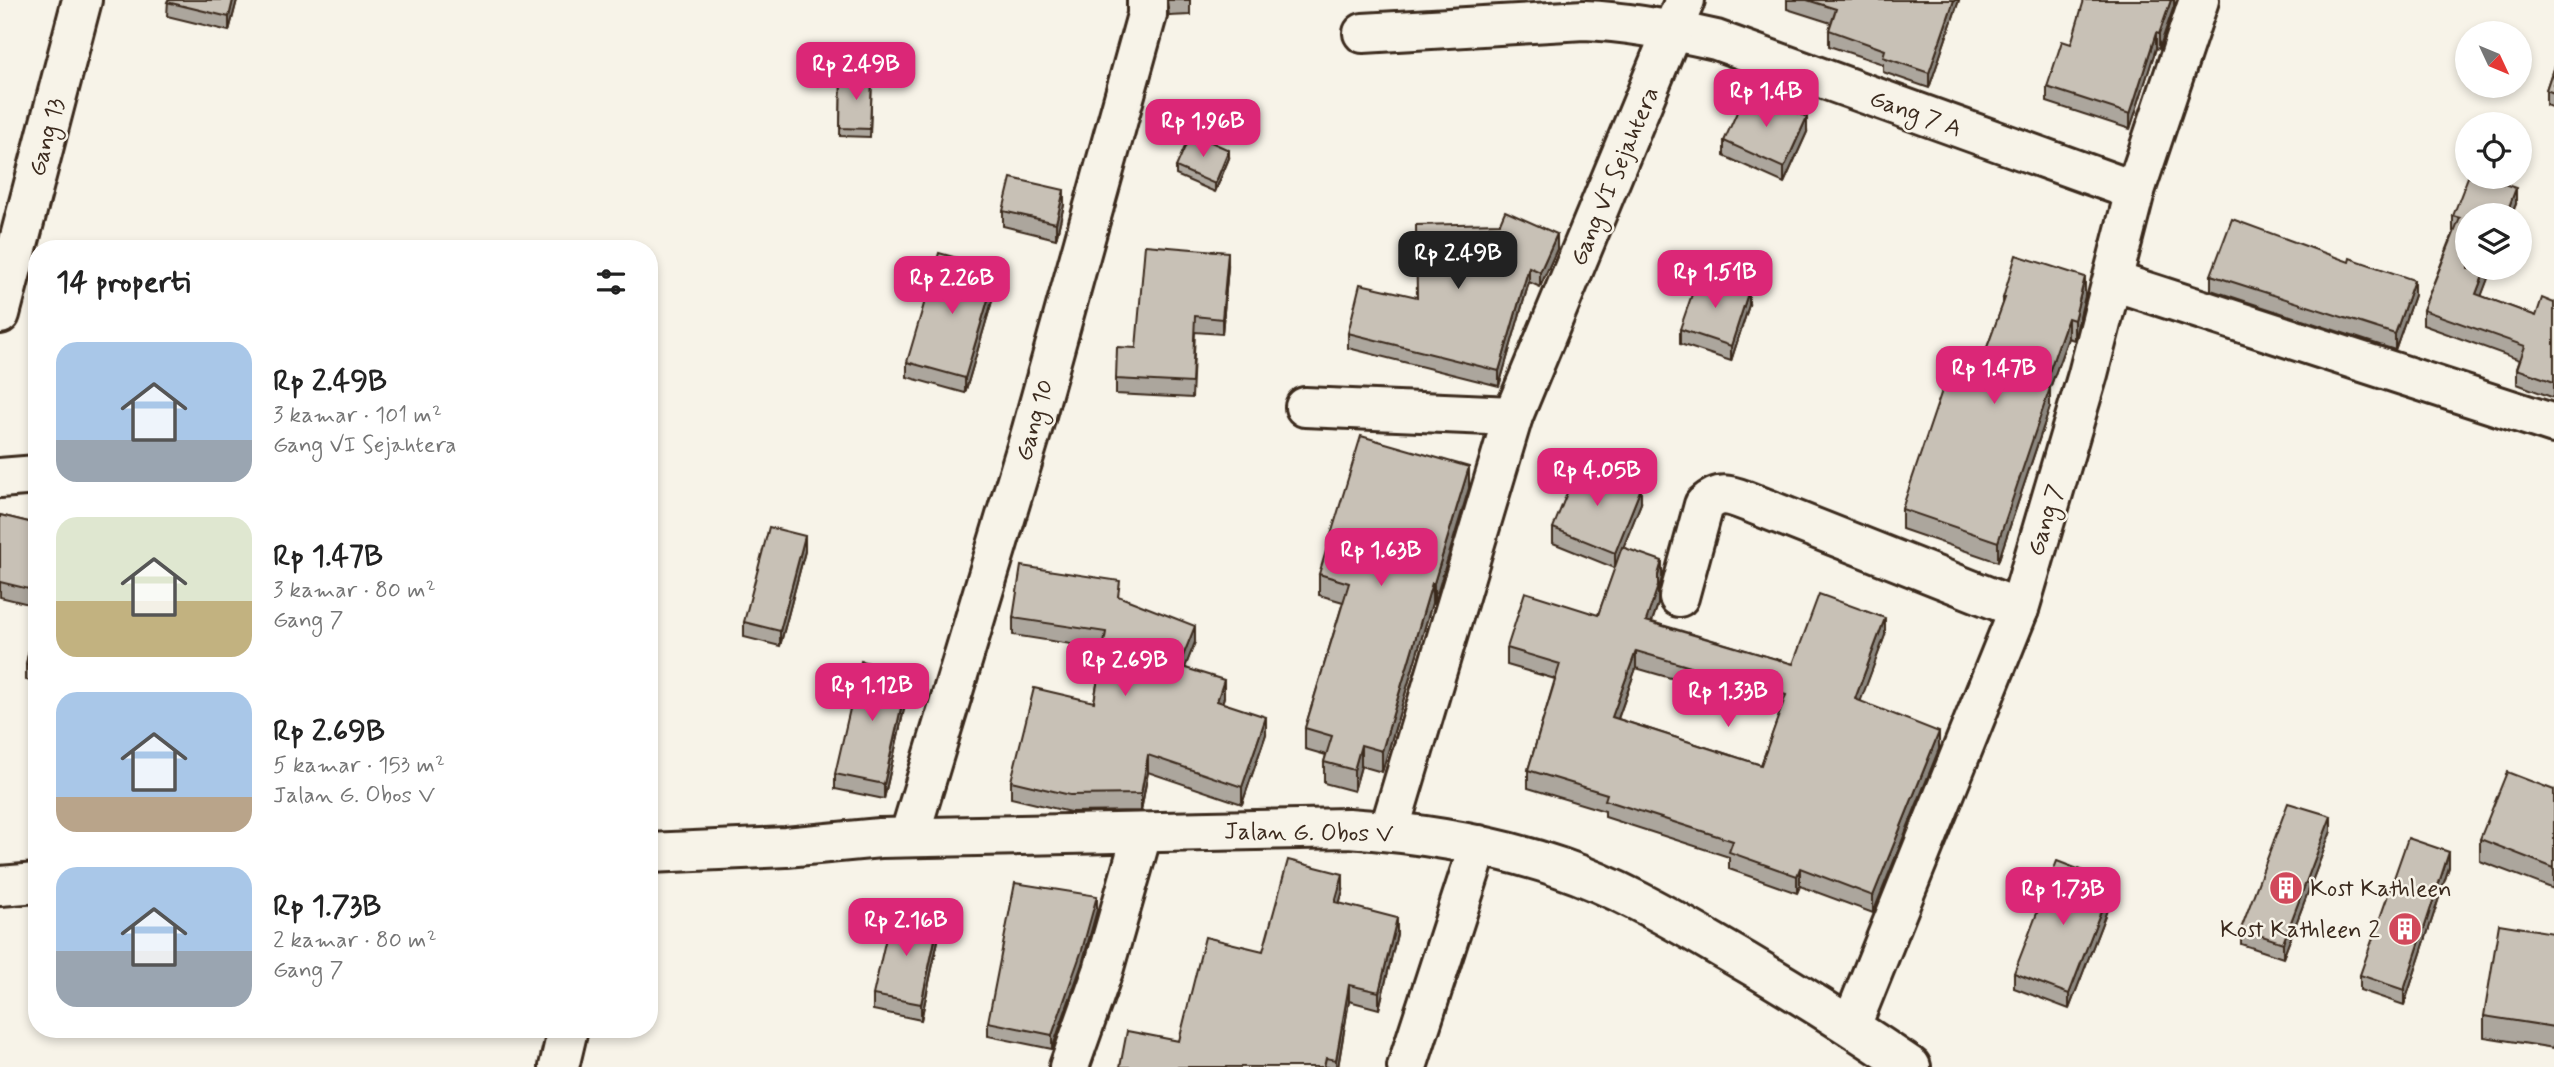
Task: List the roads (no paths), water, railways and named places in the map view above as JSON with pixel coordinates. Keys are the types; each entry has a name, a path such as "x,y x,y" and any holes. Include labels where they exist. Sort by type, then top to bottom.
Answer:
{"street":[{"name":"Gang 13","path":"0,314 82,0"},
{"name":"Gang 10","path":"909,837 1031,433 1147,15 1147,0"},
{"name":"Gang 7","path":"1851,1026 2019,608 2088,374 2134,191 2199,0"},
{"name":"Gang 7 A","path":"1363,33 1584,20 1615,22 1680,15 1716,40 2134,191"},
{"name":"Gang VI Sejahtera","path":"1389,831 1513,416 1680,15"},
{"path":"2113,281 2554,425"},
{"path":"1304,407 1513,416"},
{"path":"0,478 28,476"},
{"path":"1679,597 1704,505 1712,497 1722,494 1754,504 2019,608"},
{"name":"Jalan G. Obos V","path":"658,853 786,847 909,837 1307,829 1389,831 1479,845 1563,869 1664,914 1764,972 1911,1067"},
{"path":"1069,1067 1103,971 1142,834"},
{"path":"1406,1067 1479,845"},
{"path":"0,886 28,884"},
{"path":"559,1067 566,1038"}],"place":[{"name":"Kost Kathleen","path":"2286,888"},
{"name":"Kost Kathleen 2","path":"2405,929"}]}
